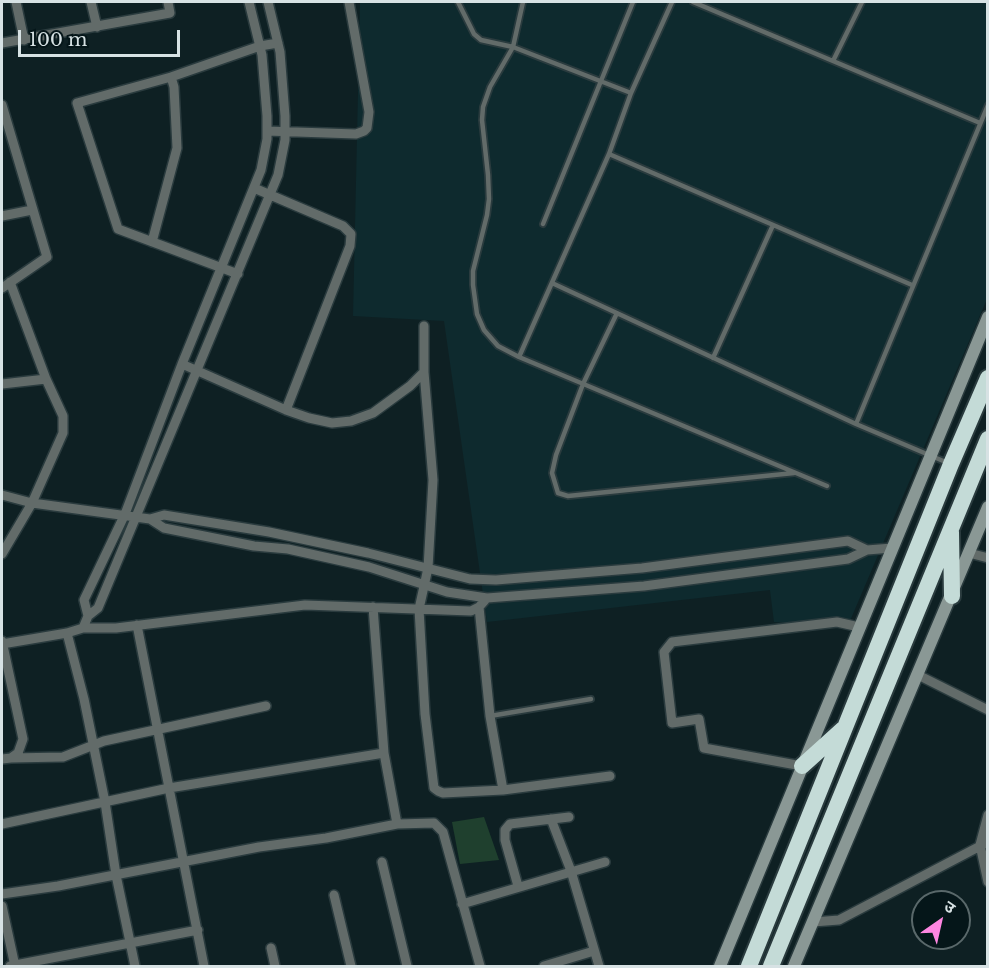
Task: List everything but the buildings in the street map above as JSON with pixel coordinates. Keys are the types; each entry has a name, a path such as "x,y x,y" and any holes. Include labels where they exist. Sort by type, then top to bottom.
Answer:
{"highway":[{"path":"749,966 987,378"},
{"path":"771,966 987,439"},
{"path":"951,525 952,596"},
{"path":"802,766 846,726"}],"street":[{"path":"16,2 24,39"},
{"path":"91,2 97,27"},
{"path":"2,43 170,13 168,2"},
{"path":"88,616 84,600 125,514 182,364 261,170 267,116 260,46 249,2"},
{"path":"82,628 88,616 98,608 278,175 285,131 284,94 278,43 267,2"},
{"path":"267,131 356,134 364,131 369,124 369,112 349,2"},
{"path":"238,274 118,229 76,103 171,77 260,46 278,43"},
{"path":"152,242 177,148 174,87 171,77"},
{"path":"2,105 4,128 47,257 2,288"},
{"path":"254,188 343,226 351,234 350,246 286,410"},
{"path":"2,216 32,210"},
{"path":"2,554 32,503 63,433 63,416 46,379 10,282"},
{"path":"720,966 987,317"},
{"path":"424,326 424,372 433,480 428,568 419,609 425,714 434,788 443,793 503,790 610,776"},
{"path":"182,364 286,410 332,423 351,421 373,413 411,386 424,372"},
{"path":"2,384 46,379"},
{"path":"2,495 32,503 150,519 164,528 243,544 288,549 369,567 447,592 487,598 644,586 848,559 867,550 892,549"},
{"path":"794,966 952,596 987,507"},
{"path":"150,519 164,515 269,532 368,553 470,579 496,580 642,568 848,541 867,550"},
{"path":"243,529 243,544"},
{"path":"784,550 786,567"},
{"path":"969,553 987,558"},
{"path":"583,573 583,591"},
{"path":"6,758 18,753 23,738 2,643 67,633 82,628 116,628 305,605 471,611 479,607 487,598"},
{"path":"479,607 490,716 503,790"},
{"path":"373,608 384,753 397,824"},
{"path":"802,766 704,748 699,719 672,723 664,652 672,642 837,622 859,627"},
{"path":"137,625 204,966"},
{"path":"67,633 84,699 135,966"},
{"path":"918,675 987,710"},
{"path":"6,758 63,757 92,744 266,706"},
{"path":"2,824 169,789 384,753"},
{"path":"987,815 984,844 987,882"},
{"path":"518,886 505,840 505,830 510,824 569,817"},
{"path":"551,819 571,871 599,966"},
{"path":"2,894 397,824 434,823 443,832 480,966"},
{"path":"813,922 838,920 984,844"},
{"path":"382,862 407,966"},
{"path":"462,904 605,862"},
{"path":"334,895 351,966"},
{"path":"2,906 13,966 198,930"},
{"path":"271,948 276,966"},
{"path":"544,966 594,951"}],"lane":[{"path":"458,2 477,37 487,42 513,47 631,93"},
{"path":"523,2 513,47 490,87 483,107 482,120 489,199 473,271 473,285 477,314 484,330 498,346 519,357 827,486"},
{"path":"543,224 633,2"},
{"path":"519,357 609,154 631,93 672,2"},
{"path":"693,2 980,123"},
{"path":"833,61 862,2"},
{"path":"856,424 987,105"},
{"path":"609,154 912,285"},
{"path":"713,358 773,225"},
{"path":"552,283 856,424 951,464"},
{"path":"617,313 584,384 553,464 555,488 561,495 795,473"},
{"path":"490,716 591,699"}],"shaded area":[{"path":"360,2 987,2 987,299 847,628 774,622 770,590 487,622 444,321 353,316"}],"green space":[{"path":"484,817 499,860 460,864 452,822"}]}
